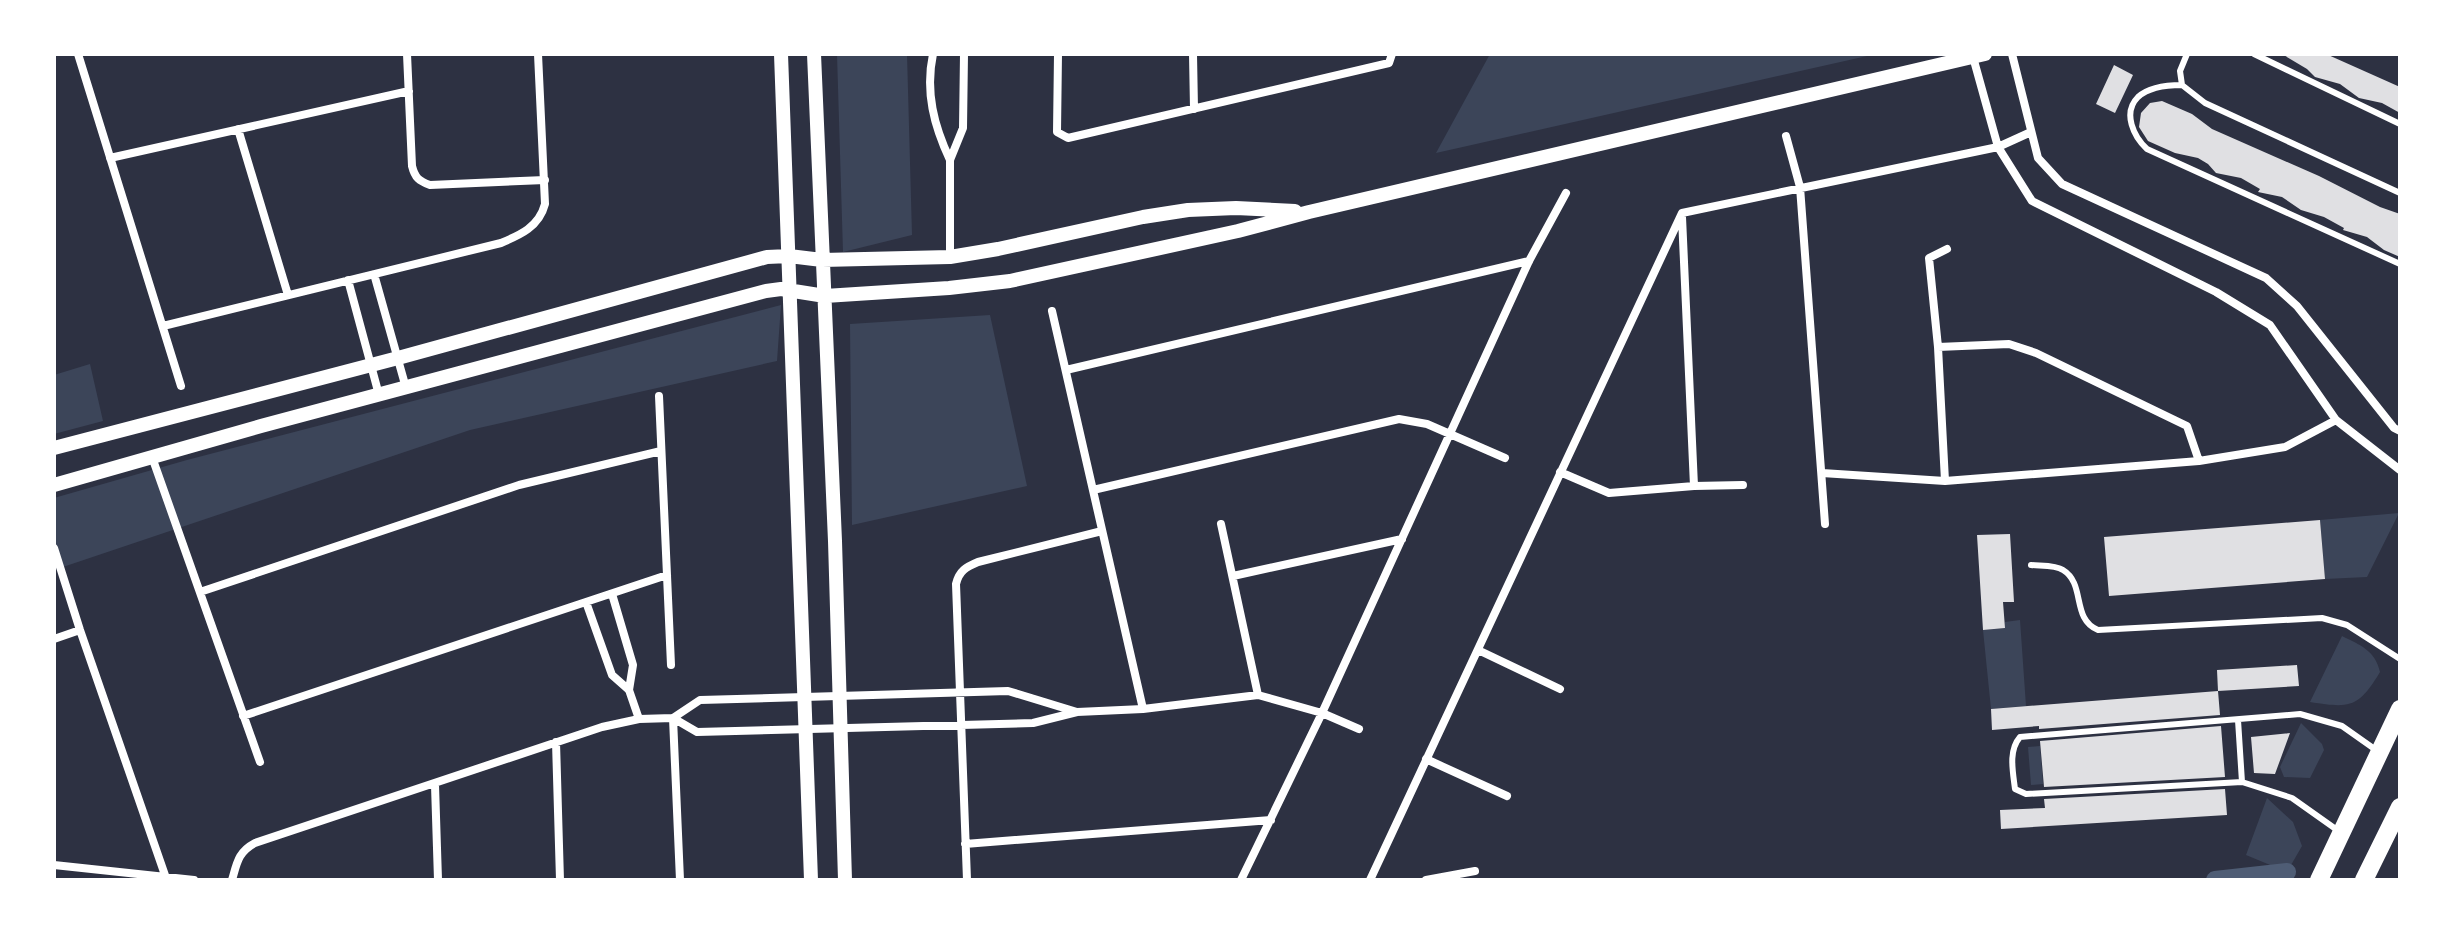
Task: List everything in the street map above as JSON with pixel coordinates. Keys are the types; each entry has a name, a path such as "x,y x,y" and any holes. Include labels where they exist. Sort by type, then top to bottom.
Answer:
{"main road":[{"path":"2319,880 2400,709"},
{"path":"2364,880 2400,807"}],"street":[{"path":"78,54 181,386"},
{"path":"407,54 412,166 419,181 430,185 545,180"},
{"path":"163,326 501,243 520,235 536,223 545,204 538,54"},
{"path":"781,54 811,880"},
{"path":"814,54 845,880"},
{"path":"933,54 931,106 938,135 950,160"},
{"path":"950,257 950,160 963,128 964,54"},
{"path":"1058,54 1057,132 1068,138 1389,63 1392,54"},
{"path":"1193,54 1194,109"},
{"path":"2012,54 2038,158 2062,184 2266,278 2297,306 2394,428 2400,431"},
{"path":"54,485 766,291 790,290 825,296 1010,281 1238,231 1979,55 1998,147 2032,201 2216,292 2270,325 2336,420 2400,470"},
{"path":"110,158 409,91"},
{"path":"238,129 288,295"},
{"path":"1682,213 1998,147 2031,132"},
{"path":"1786,136 1800,187 1825,524"},
{"path":"1241,880 1322,713 1529,261 1566,193"},
{"path":"54,448 371,366 767,257 822,260 950,257 1188,210 1236,208 1309,212"},
{"path":"1236,208 1246,219 1245,225 1238,231"},
{"path":"1370,880 1682,213"},
{"path":"1682,213 1694,486"},
{"path":"1945,481 1938,347 1929,258 1947,249"},
{"path":"1066,370 1529,261"},
{"path":"374,274 406,388"},
{"path":"348,280 379,395"},
{"path":"1052,311 1143,709"},
{"path":"1938,347 2009,344 2036,353 2187,426 2199,461"},
{"path":"659,396 671,665"},
{"path":"1093,490 1399,419 1427,424 1505,458"},
{"path":"1822,473 1945,481 2199,461 2285,447 2336,420"},
{"path":"200,592 519,485 661,451"},
{"path":"152,457 260,762"},
{"path":"1560,472 1609,493 1743,485"},
{"path":"1221,524 1258,695"},
{"path":"967,880 956,584 962,570 978,562 1102,531"},
{"path":"1233,576 1402,539"},
{"path":"54,548 166,878"},
{"path":"243,716 667,575"},
{"path":"612,594 633,665 629,690 639,719"},
{"path":"586,602 612,675 629,690"},
{"path":"54,639 80,630"},
{"path":"1478,650 1560,689"},
{"path":"673,718 700,700 1008,691 1077,712"},
{"path":"232,880 239,854 255,843 602,727 639,719 673,718 697,732 1033,723 1077,712 1143,709 1258,695 1322,713 1359,729"},
{"path":"673,718 680,880"},
{"path":"556,742 560,880"},
{"path":"1426,759 1507,796"},
{"path":"435,785 438,880"},
{"path":"965,844 1271,820"},
{"path":"54,865 194,880"},
{"path":"1426,880 1475,871"}],"lane":[{"path":"2182,85 2180,71 2187,54"},
{"path":"2254,54 2400,124"},
{"path":"2400,193 2205,103 2182,85 2162,86 2138,97 2132,110 2131,124 2136,138 2147,149 2400,264"},
{"path":"2031,565 2061,568 2069,575 2076,586 2084,619 2089,626 2098,630 2322,618 2347,625 2400,659"},
{"path":"2341,833 2292,798 2242,782 2026,794 2015,789 2013,745 2020,737 2300,714 2342,726 2379,752"},
{"path":"2238,720 2242,782"}],"shaded area":[{"path":"837,54 907,54 912,235 843,252"},
{"path":"1490,54 1876,54 1436,153"},
{"path":"781,305 777,361 470,430 54,570 54,498 187,460"},
{"path":"990,315 1027,486 852,525 850,324"},
{"path":"90,364 103,421 54,434 54,375"},
{"path":"2399,513 2367,577 2325,579 2320,520"},
{"path":"2020,620 2026,706 1991,709 1983,630 2005,628 2005,622"},
{"path":"2342,636 2371,653 2380,672 2365,693 2351,703 2334,705 2310,702"},
{"path":"2301,723 2324,750 2310,778 2284,777 2280,767"},
{"path":"2040,746 2043,784 2031,785 2028,747"},
{"path":"2267,798 2293,822 2302,846 2287,872 2246,855"}],"building":[{"path":"2282,54 2326,54 2400,87 2400,113 2382,103 2359,98 2340,84 2315,77"},
{"path":"2114,65 2133,75 2115,113 2096,104"},
{"path":"2162,101 2192,114 2212,129 2400,214 2400,257 2367,237 2343,230 2324,217 2301,210 2282,197 2258,192 2260,189 2241,178 2216,173 2198,158 2175,153 2148,141 2139,127 2141,113 2150,103"},
{"path":"2320,520 2325,579 2109,596 2104,537"},
{"path":"2010,534 2014,602 2003,602 2005,628 1983,630 1977,535"},
{"path":"2297,665 2299,686 2218,691 2217,670"},
{"path":"2218,691 2220,715 1992,730 1991,709"},
{"path":"2221,726 2225,777 2044,787 2040,741"},
{"path":"2290,733 2275,774 2254,773 2251,737"},
{"path":"2225,789 2227,815 2001,829 2000,810 2045,808 2044,799"}],"waterway":[{"path":"2215,880 2287,872"}]}
